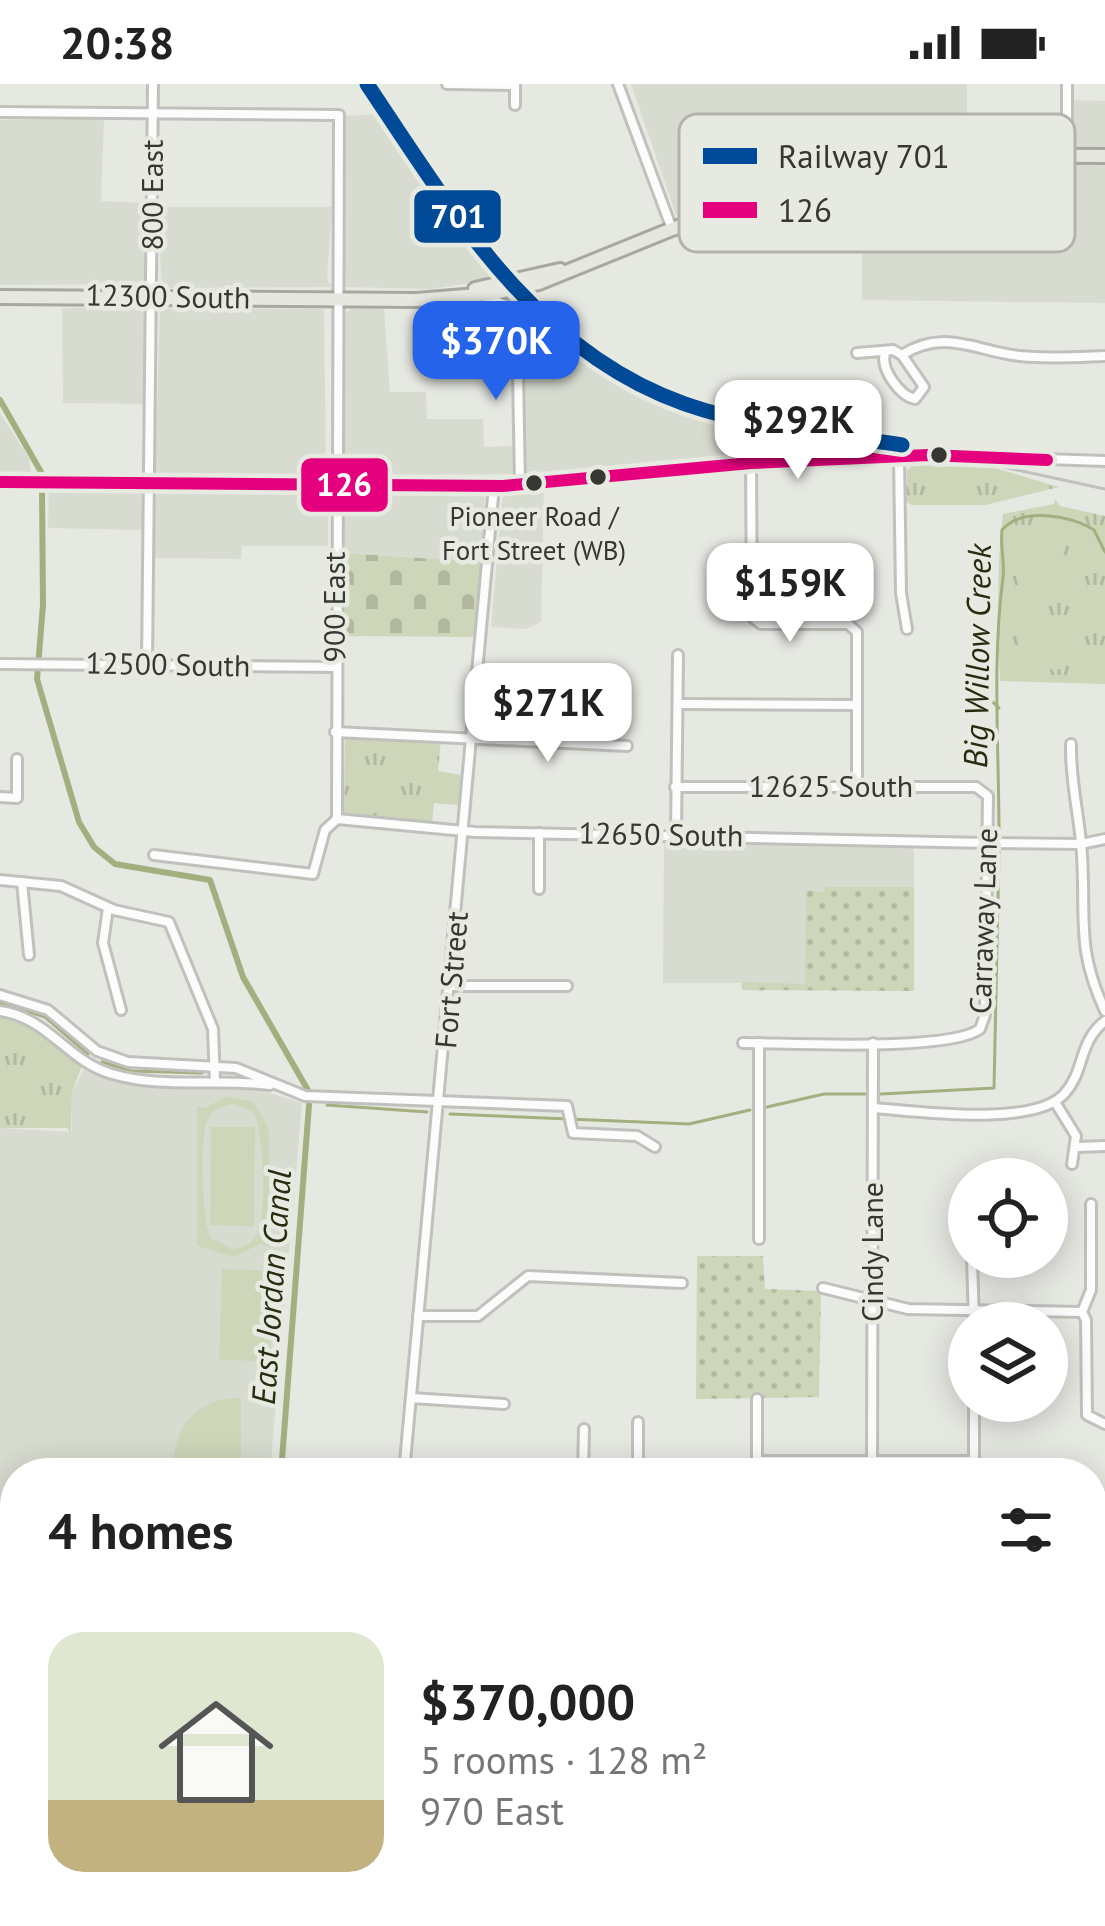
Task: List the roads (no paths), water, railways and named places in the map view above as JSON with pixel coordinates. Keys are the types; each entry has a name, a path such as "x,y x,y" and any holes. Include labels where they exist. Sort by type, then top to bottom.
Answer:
{"main road":[{"path":"1075,155 1105,156"},
{"path":"463,295 562,270 679,227"},
{"path":"463,295 480,296 539,283 562,270"},
{"name":"12300 South","path":"0,297 463,295"}],"street":[{"name":"800 East","path":"147,665 153,84"},
{"path":"448,84 515,84 515,104"},
{"path":"618,84 672,229"},
{"path":"0,112 153,113"},
{"name":"900 East","path":"153,113 339,116 337,819 325,830 313,874 154,855"},
{"path":"480,296 516,312 520,484"},
{"path":"857,353 902,355 928,343 959,340 1023,356 1105,356"},
{"path":"885,353 884,366 904,395 915,399 923,387 902,355"},
{"path":"0,482 494,486 751,463 899,458 1105,460"},
{"path":"899,458 901,593 907,629"},
{"path":"751,463 754,620 854,627 857,787"},
{"name":"Fort Street","path":"405,1458 475,739 494,486"},
{"path":"676,834 678,655"},
{"name":"12500 South","path":"0,664 336,667"},
{"path":"679,704 857,705"},
{"path":"335,732 627,746"},
{"path":"1071,743 1070,794 1081,844 1083,956 1105,1011"},
{"path":"0,797 16,798 17,759"},
{"name":"12625 South","path":"675,787 985,791"},
{"name":"Carraway Lane","path":"743,1043 873,1043 966,1036 982,1026 985,791"},
{"name":"12650 South","path":"337,819 539,833 1081,844 1105,839"},
{"path":"539,833 539,889"},
{"path":"0,880 66,888 108,908 159,916 171,925 213,1029 215,1082"},
{"path":"22,882 29,955"},
{"path":"108,908 103,943 122,1010"},
{"path":"451,986 567,986"},
{"path":"0,995 48,1010 111,1058 245,1070 305,1096 567,1109 567,1124 576,1134 643,1137 655,1147"},
{"path":"0,1011 34,1020 109,1073 278,1087"},
{"path":"873,1108 1021,1112 1055,1102 1072,1084 1086,1040 1105,1022"},
{"path":"759,1043 759,1239"},
{"name":"Cindy Lane","path":"872,1458 873,1043"},
{"path":"1055,1102 1078,1147 1072,1164"},
{"path":"1078,1147 1105,1146"},
{"path":"1082,1312 1091,1290 1090,1204"},
{"path":"418,1316 478,1316 528,1276 682,1283"},
{"path":"823,1288 908,1309 948,1310"},
{"path":"1068,1312 1082,1312"},
{"path":"1082,1312 1087,1319 1087,1415 1105,1424"},
{"path":"411,1398 503,1403"},
{"path":"758,1399 758,1458"},
{"path":"638,1422 638,1458"},
{"path":"974,1422 974,1458"},
{"path":"583,1458 584,1429"}],"waterway":[{"name":"East Jordan Canal","path":"0,400 41,472"},
{"name":"East Jordan Canal","path":"42,489 43,605 37,679 79,822 94,847 115,864 210,880 243,977 309,1092"},
{"name":"Big Willow Creek","path":"999,834 1002,530 1021,518 1060,517 1094,530 1105,552"},
{"path":"975,685 999,708"},
{"name":"Big Willow Creek","path":"881,1094 994,1088 999,852"},
{"name":"Big Willow Creek","path":"0,1003 45,1017 88,1054"},
{"name":"Big Willow Creek","path":"102,1062 131,1071 202,1073"},
{"name":"Big Willow Creek","path":"767,1107 824,1094 865,1094"},
{"name":"East Jordan Canal","path":"282,1458 309,1105"},
{"name":"Big Willow Creek","path":"327,1105 427,1112"},
{"name":"Big Willow Creek","path":"450,1114 689,1124 750,1110"}],"tram line":[{"path":"902,445 1105,489"}],"rail line":[{"name":"701","path":"367,84 431,180 501,272 584,350 631,380 711,412 902,445"}],"place":[{"name":"Pioneer Road / Fort Street (WB)","path":"534,483"}]}
